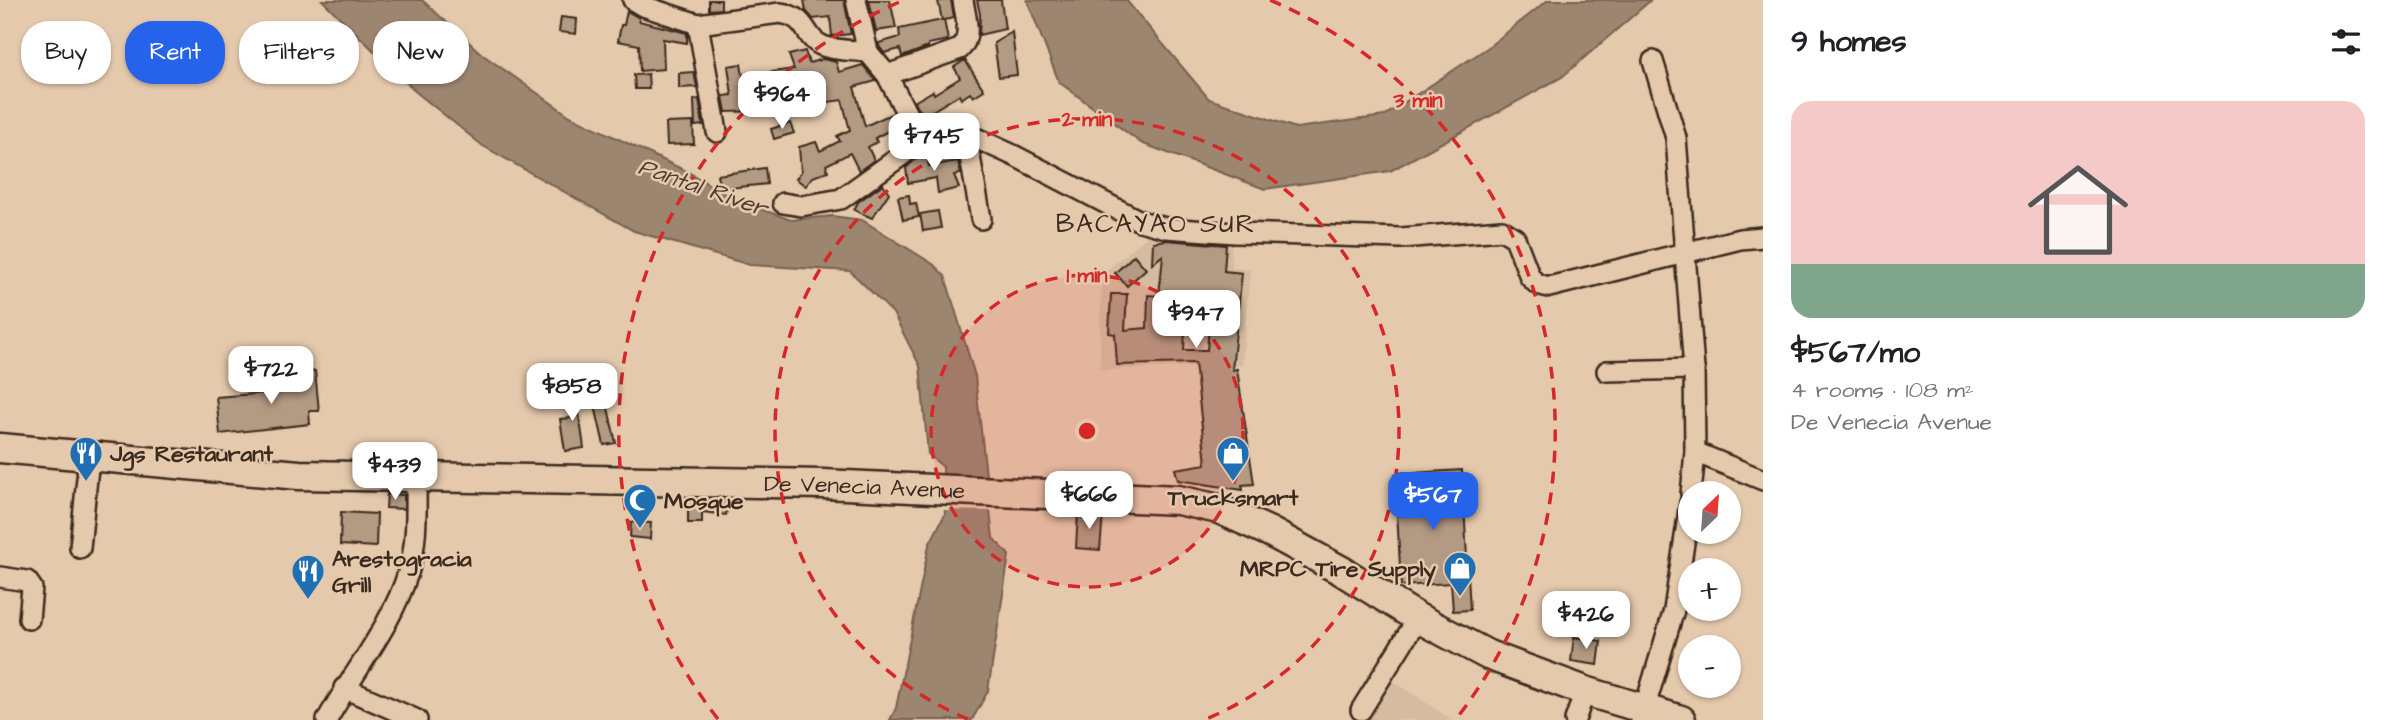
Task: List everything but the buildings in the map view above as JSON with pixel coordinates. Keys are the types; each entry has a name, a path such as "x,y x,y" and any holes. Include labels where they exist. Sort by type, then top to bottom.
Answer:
{"highway":[{"name":"De Venecia Avenue","path":"0,448 288,475 823,484 1178,500 1219,509 1282,538 1418,618 1488,655 1642,715 1681,720"}],"street":[{"path":"633,0 643,6 698,24 780,13 791,14 825,47 868,52"},
{"path":"856,0 868,52 887,75 909,118 923,135"},
{"path":"887,75 960,49 968,37 963,0"},
{"path":"698,24 717,132"},
{"path":"1653,61 1676,138 1693,369 1695,452 1692,481"},
{"path":"783,203 801,206 841,199 905,153 923,135 948,130 966,134 1013,155 1140,221 1166,228 1401,238 1502,230 1515,238 1533,281 1549,286 1740,239 1763,237"},
{"path":"966,134 981,219"},
{"path":"1607,371 1693,369"},
{"path":"1695,452 1763,480"},
{"path":"80,548 89,458"},
{"path":"327,720 389,618 408,572 416,521 416,477"},
{"path":"1642,715 1674,611 1686,544"},
{"path":"0,577 27,581 32,588 29,619"},
{"path":"1361,710 1418,618"},
{"path":"344,688 417,720"},
{"path":"1575,720 1585,691"}],"shaded area":[{"path":"1152,232 1230,236 1232,268 1250,270 1242,365 1100,370 1101,275"},
{"path":"1392,680 1452,720 1366,720"}],"water":[{"path":"322,0 422,0 445,21 373,21 373,50 359,36 359,21 343,21"},
{"path":"1027,0 1126,0 1209,99 1296,128 1384,116 1487,48 1548,0 1651,0 1562,77 1390,171 1265,189 1141,143 1059,82"},
{"name":"Pantal River","path":"469,42 570,116 688,172 733,199 791,220 832,216 862,220 933,264 945,276 975,376 993,538 1009,555 988,691 972,720 890,720 896,708 929,545 945,514 943,467 928,454 920,366 893,313 850,271 750,265 634,231 483,146 408,84 469,84"}],"pier":[{"path":"940,475 989,476 993,511 942,510"}],"place":[{"name":"Jgs Restaurant","path":"86,483"},
{"name":"Trucksmart","path":"1233,483"},
{"name":"Mosque","path":"640,530"},
{"name":"MRPC Tire Supply","path":"1460,598"},
{"name":"Arestogracia Grill","path":"308,601"}],"district":[{"name":"BACAYAO SUR","path":"1156,223"}]}
